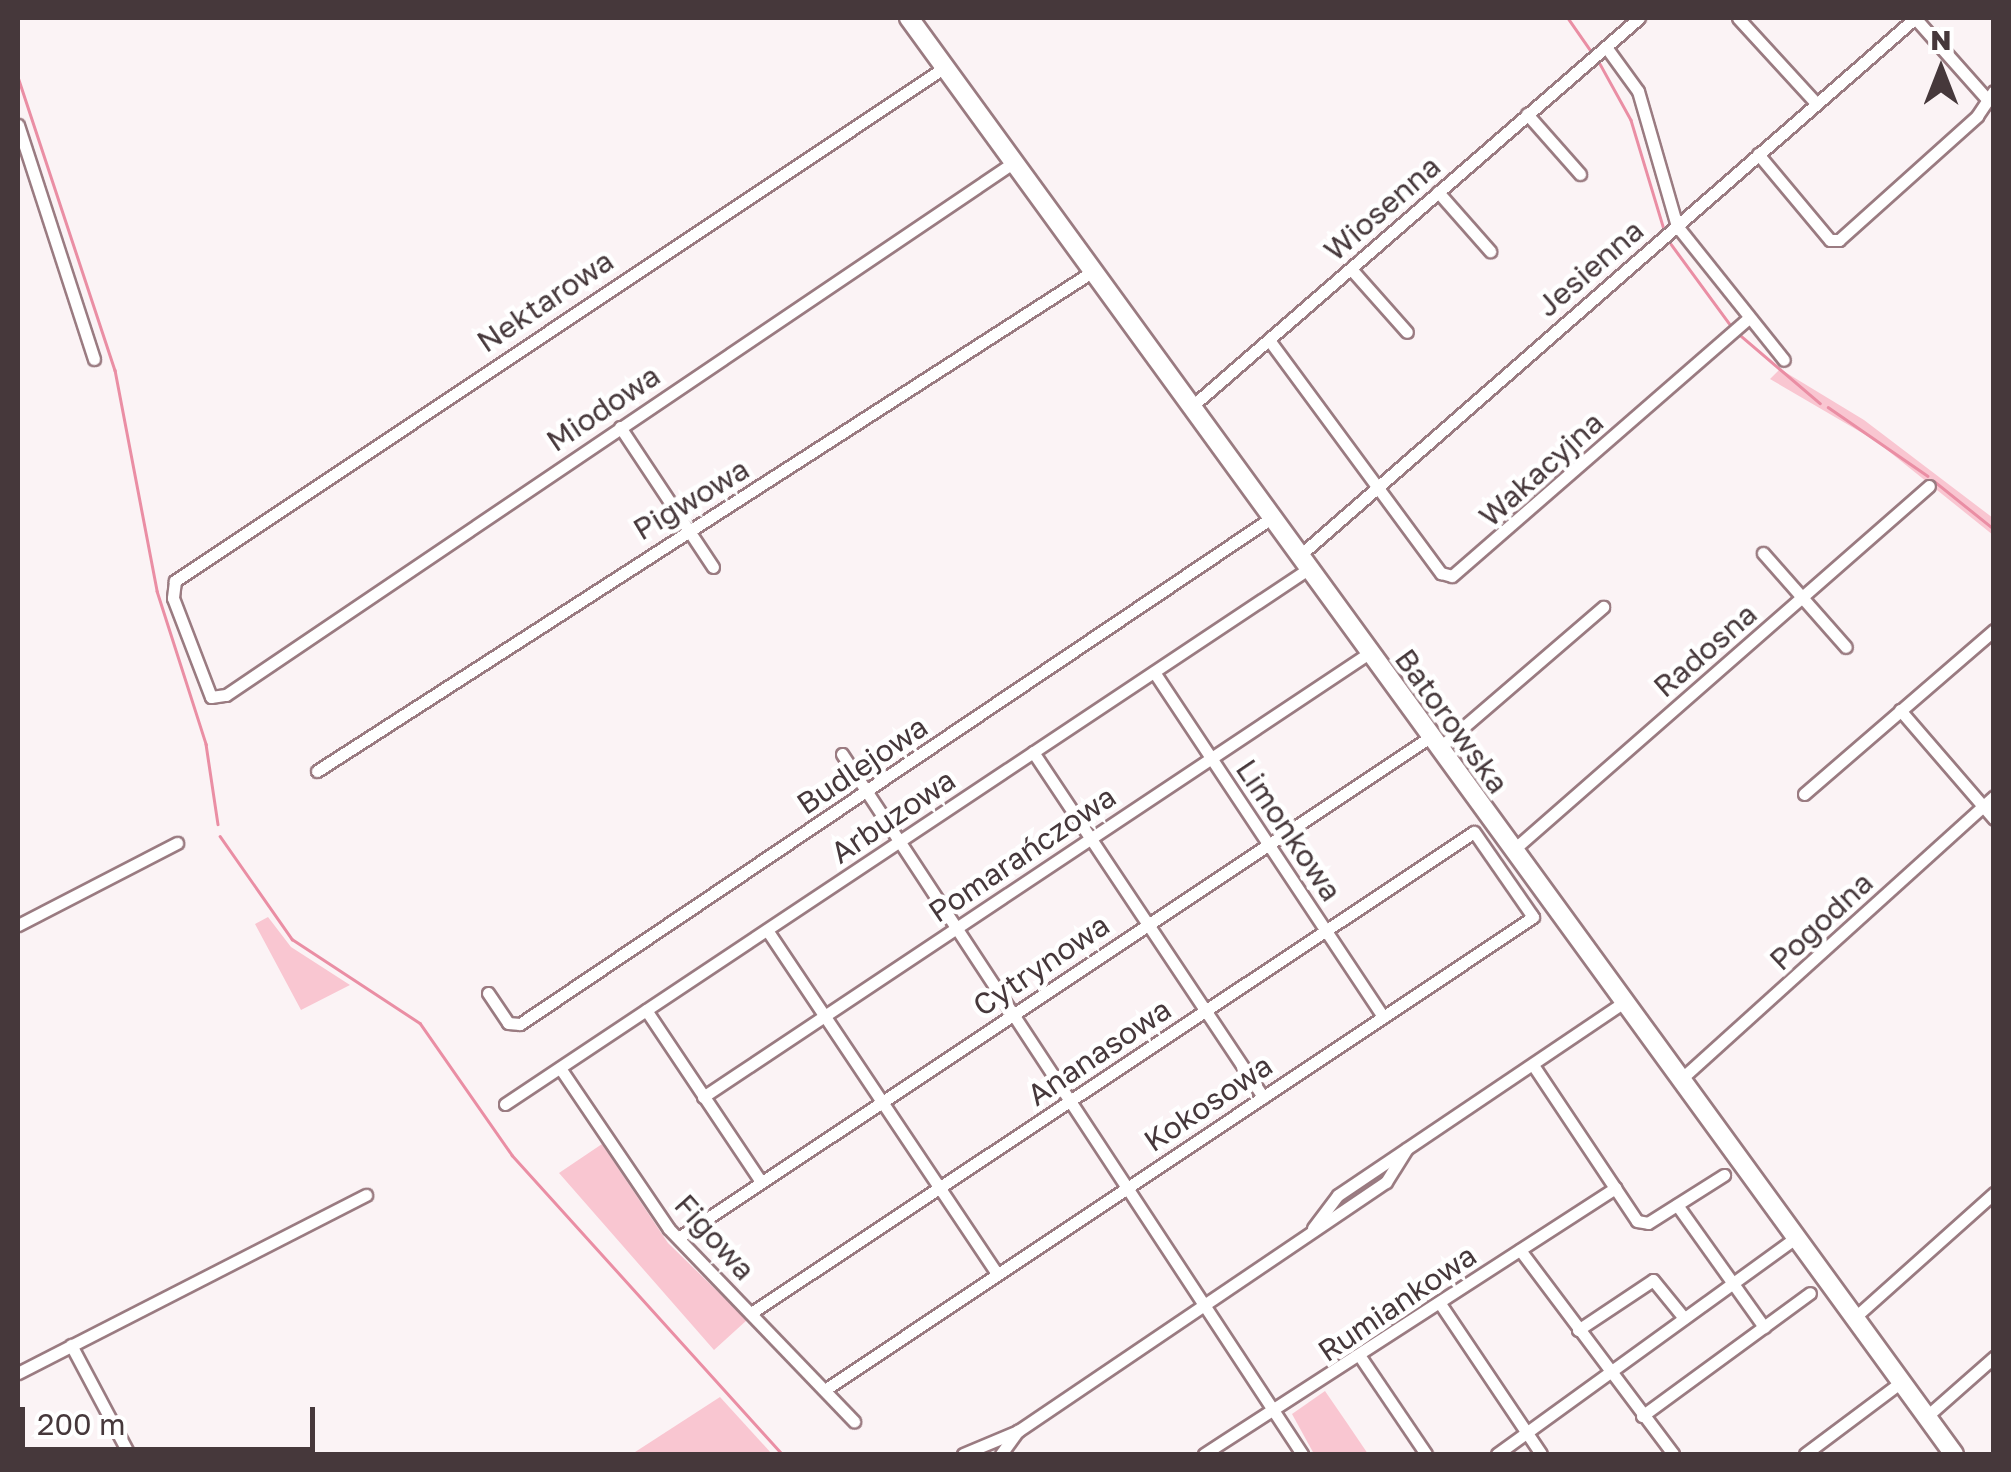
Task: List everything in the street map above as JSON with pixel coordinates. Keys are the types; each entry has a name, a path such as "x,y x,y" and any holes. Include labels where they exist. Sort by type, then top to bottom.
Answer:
{"street":[{"name":"Batorowska","path":"909,18 1954,1454"},
{"name":"Wiosenna","path":"1191,407 1639,18"},
{"path":"1738,18 1815,102"},
{"path":"1758,154 1830,240 1839,240 1990,95 1915,18"},
{"name":"Jesienna","path":"1304,562 1380,488 1915,18"},
{"path":"1606,46 1638,91 1677,226 1784,360"},
{"name":"Nektarowa","path":"220,698 210,697 191,655 175,581 946,67"},
{"path":"1528,114 1580,174"},
{"path":"18,125 94,359"},
{"name":"Miodowa","path":"220,698 1014,162"},
{"path":"1438,192 1490,252"},
{"path":"1350,269 1407,332"},
{"name":"Pigwowa","path":"316,771 1093,271"},
{"name":"Wakacyjna","path":"1380,488 1441,573 1452,576 1748,318"},
{"path":"1269,340 1380,488"},
{"path":"620,427 713,567"},
{"name":"Radosna","path":"1512,851 1929,486"},
{"name":"Budlejowa","path":"488,993 508,1022 520,1024 1271,518"},
{"path":"1763,552 1846,647"},
{"name":"Arbuzowa","path":"505,1104 1154,672 1304,562"},
{"name":"Cytrynowa","path":"681,1236 1268,845 1434,743 1603,607"},
{"path":"1804,794 1994,630"},
{"name":"Pomarańczowa","path":"703,1097 1369,653"},
{"name":"Limonkowa","path":"1154,672 1383,1017"},
{"path":"1900,710 1994,819"},
{"path":"1034,752 1262,1096"},
{"path":"842,754 1130,1186 1302,1454"},
{"name":"Pogodna","path":"1680,1080 1994,796"},
{"name":"Ananasowa","path":"751,1313 1474,832"},
{"name":"Kokosowa","path":"826,1389 1533,918 1474,832"},
{"path":"18,925 177,844"},
{"path":"767,930 997,1274"},
{"path":"964,1454 1018,1431 1386,1182 1407,1150 1624,1002"},
{"path":"646,1010 761,1182"},
{"path":"1533,1065 1637,1221 1677,1205 1724,1175"},
{"name":"Figowa","path":"560,1068 681,1236 854,1421"},
{"name":"Rumiankowa","path":"1204,1454 1277,1414 1615,1188"},
{"path":"1854,1319 1994,1193"},
{"path":"18,1373 366,1194"},
{"path":"1677,1205 1764,1328"},
{"path":"1497,1454 1794,1239"},
{"path":"1520,1250 1673,1454"},
{"path":"1578,1330 1653,1280 1684,1318"},
{"path":"1642,1416 1810,1293"},
{"path":"1441,1305 1541,1454"},
{"path":"70,1345 129,1454"},
{"path":"1926,1418 1994,1357"},
{"path":"1361,1358 1426,1454"},
{"path":"1805,1454 1900,1383"},
{"path":"1001,1454 1018,1431"}],"shaded area":[{"path":"1780,369 1864,420 1993,518 1993,535 1876,441 1770,379"},
{"path":"268,917 291,947 350,985 301,1010 255,924"},
{"path":"602,1144 668,1243 747,1320 714,1350 559,1173"},
{"path":"1325,1391 1368,1454 1314,1454 1292,1414"},
{"path":"720,1397 772,1454 632,1454"}],"waterway":[{"path":"1568,18 1591,51"},
{"path":"1599,62 1631,120 1663,226"},
{"path":"18,77 115,370 157,591 206,744 218,824"},
{"path":"1671,244 1732,327"},
{"path":"1740,335 1820,403"},
{"path":"1828,407 1928,476"},
{"path":"1934,481 1994,529"},
{"path":"220,836 292,939 420,1023 512,1155 782,1454"}]}
